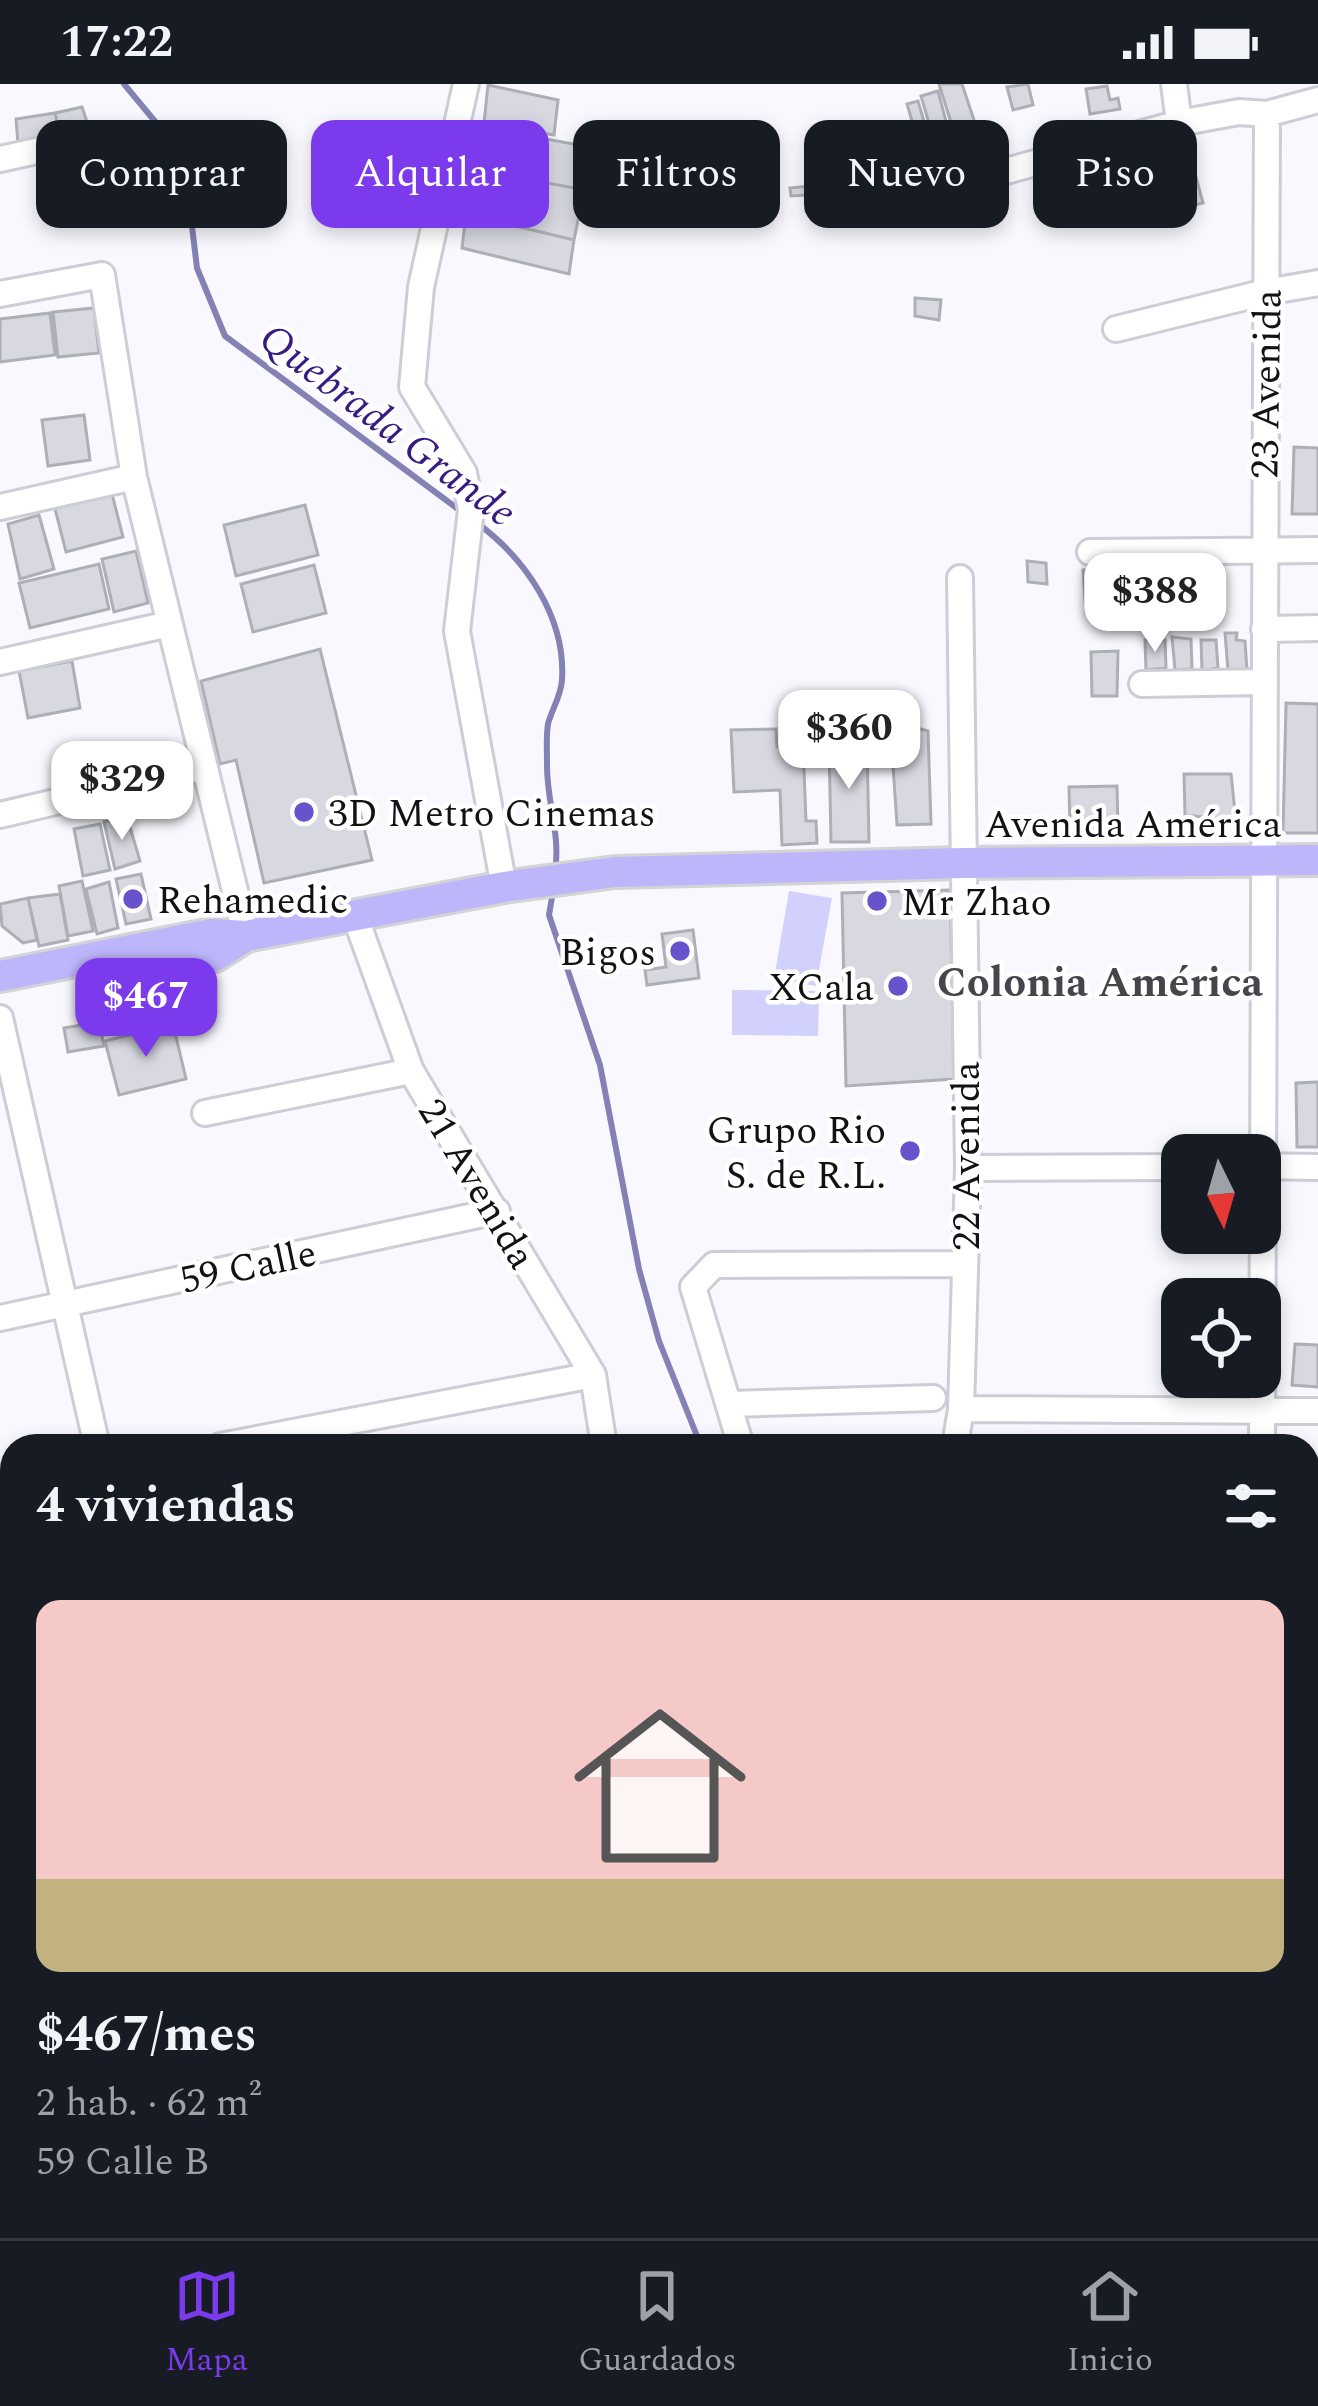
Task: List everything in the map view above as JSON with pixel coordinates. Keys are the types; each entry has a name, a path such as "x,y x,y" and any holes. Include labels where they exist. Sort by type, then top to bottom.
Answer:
{"main road":[{"name":"Avenida América","path":"246,936 510,886 615,872 1318,860"},
{"path":"0,976 212,934 246,936"},
{"path":"0,996 215,956 246,936"}],"street":[{"path":"466,84 422,287 412,387 464,473 471,510 457,631 510,886"},
{"path":"1174,84 1179,120"},
{"path":"1195,120 1239,112 1267,114 1318,100"},
{"name":"23 Avenida","path":"1262,1134 1267,861 1263,550 1267,114"},
{"path":"0,159 36,151"},
{"path":"0,295 102,275 134,477 246,936"},
{"path":"1116,328 1318,284"},
{"path":"0,506 134,477"},
{"path":"1090,552 1318,550"},
{"name":"22 Avenida","path":"957,1434 968,1168 960,578"},
{"path":"0,662 169,624"},
{"path":"1264,629 1318,628"},
{"path":"1142,684 1264,682"},
{"path":"0,815 205,767"},
{"name":"21 Avenida","path":"355,916 410,1070 593,1375 602,1434"},
{"path":"0,1018 94,1434"},
{"path":"205,1113 410,1070"},
{"path":"1281,1166 1318,1167"},
{"path":"968,1168 1161,1167"},
{"name":"59 Calle","path":"0,1318 497,1211"},
{"name":"23 Avenida","path":"1261,1254 1262,1434"},
{"path":"738,1434 693,1287 713,1264 965,1264"},
{"path":"283,1434 593,1375"},
{"path":"729,1404 933,1398"},
{"path":"961,1409 1318,1411"}],"shaded area":[{"path":"789,891 832,898 816,986 774,979"},
{"path":"732,990 819,991 818,1036 732,1035"}],"building":[{"path":"939,84 962,84 974,120 950,120"},
{"path":"1028,84 1033,105 1013,110 1007,87"},
{"path":"488,85 558,100 554,135 549,134 549,120 484,120"},
{"path":"1107,86 1110,100 1118,98 1120,109 1090,114 1086,89"},
{"path":"938,91 946,120 928,120 921,96"},
{"path":"918,101 924,120 912,120 907,104"},
{"path":"82,107 86,120 57,120 55,113"},
{"path":"55,113 57,120 36,120 36,140 18,144 16,119"},
{"path":"549,139 573,144 573,188 549,183"},
{"path":"549,183 573,188 574,240 523,228 549,228"},
{"path":"804,187 804,195 791,196 790,188"},
{"path":"464,228 524,228 574,240 569,274 462,248"},
{"path":"915,298 941,300 939,320 915,316"},
{"path":"94,308 99,353 58,357 53,312"},
{"path":"50,313 55,355 0,362 0,319"},
{"path":"84,415 90,460 48,466 42,420"},
{"path":"1294,447 1318,448 1318,514 1292,514"},
{"path":"111,490 123,537 66,552 54,505"},
{"path":"305,505 318,555 236,576 224,525"},
{"path":"39,515 54,569 20,579 8,524"},
{"path":"136,551 148,603 114,612 102,559"},
{"path":"1027,561 1046,563 1047,584 1028,582"},
{"path":"99,564 109,609 30,628 19,583"},
{"path":"314,565 326,613 253,632 241,584"},
{"path":"1132,568 1134,611 1086,613 1083,570"},
{"path":"1225,633 1237,633 1236,640 1245,641 1247,670 1228,670"},
{"path":"1172,637 1191,639 1192,669 1175,670"},
{"path":"1145,640 1165,640 1166,668 1146,670"},
{"path":"1201,640 1216,640 1218,668 1202,671"},
{"name":"3D Metro Cinemas","path":"320,649 372,860 264,883 236,760 220,764 201,681"},
{"path":"1118,651 1117,696 1092,696 1091,652"},
{"path":"72,661 80,708 28,718 19,671"},
{"path":"1286,703 1318,704 1318,833 1283,833"},
{"path":"890,721 928,731 931,824 897,825"},
{"path":"776,729 777,747 803,746 806,821 816,821 817,843 782,845 780,790 734,792 731,730"},
{"path":"867,742 869,842 831,842 829,743"},
{"path":"1184,774 1231,774 1236,821 1185,815"},
{"path":"1117,786 1118,830 1070,831 1069,787"},
{"path":"127,817 140,861 115,869 104,822"},
{"path":"100,824 110,870 83,876 74,829"},
{"name":"Rehamedic","path":"141,874 151,919 126,924 116,879"},
{"path":"82,881 93,931 68,936 59,886"},
{"path":"109,882 118,928 97,934 86,889"},
{"name":"XCala","path":"950,890 954,1079 846,1086 842,893"},
{"path":"60,894 68,940 39,946 28,898"},
{"path":"28,898 37,940 23,943 2,926 0,904"},
{"name":"Bigos","path":"693,930 699,978 647,985 645,970 666,967 662,934"},
{"path":"99,1022 104,1046 68,1052 64,1028"},
{"path":"173,1024 186,1079 119,1095 105,1041"},
{"path":"1318,1082 1318,1147 1297,1147 1296,1083"},
{"path":"1295,1344 1318,1345 1318,1387 1292,1385"}],"waterway":[{"name":"Quebrada Grande","path":"124,84 163,131 185,168 197,268 225,336 462,512"},
{"name":"Quebrada Grande","path":"477,523 526,572 557,634 562,680 547,743 555,872"},
{"name":"Quebrada Grande","path":"553,891 549,915 600,1065 639,1269 659,1341 696,1434"}],"place":[{"name":"3D Metro Cinemas","path":"304,812"},
{"name":"Rehamedic","path":"133,899"},
{"name":"Mr Zhao","path":"877,901"},
{"name":"Bigos","path":"680,951"},
{"name":"XCala","path":"898,986"},
{"name":"Grupo Rio S. de R.L.","path":"910,1151"}],"district":[{"name":"Colonia América","path":"1100,981"}]}
